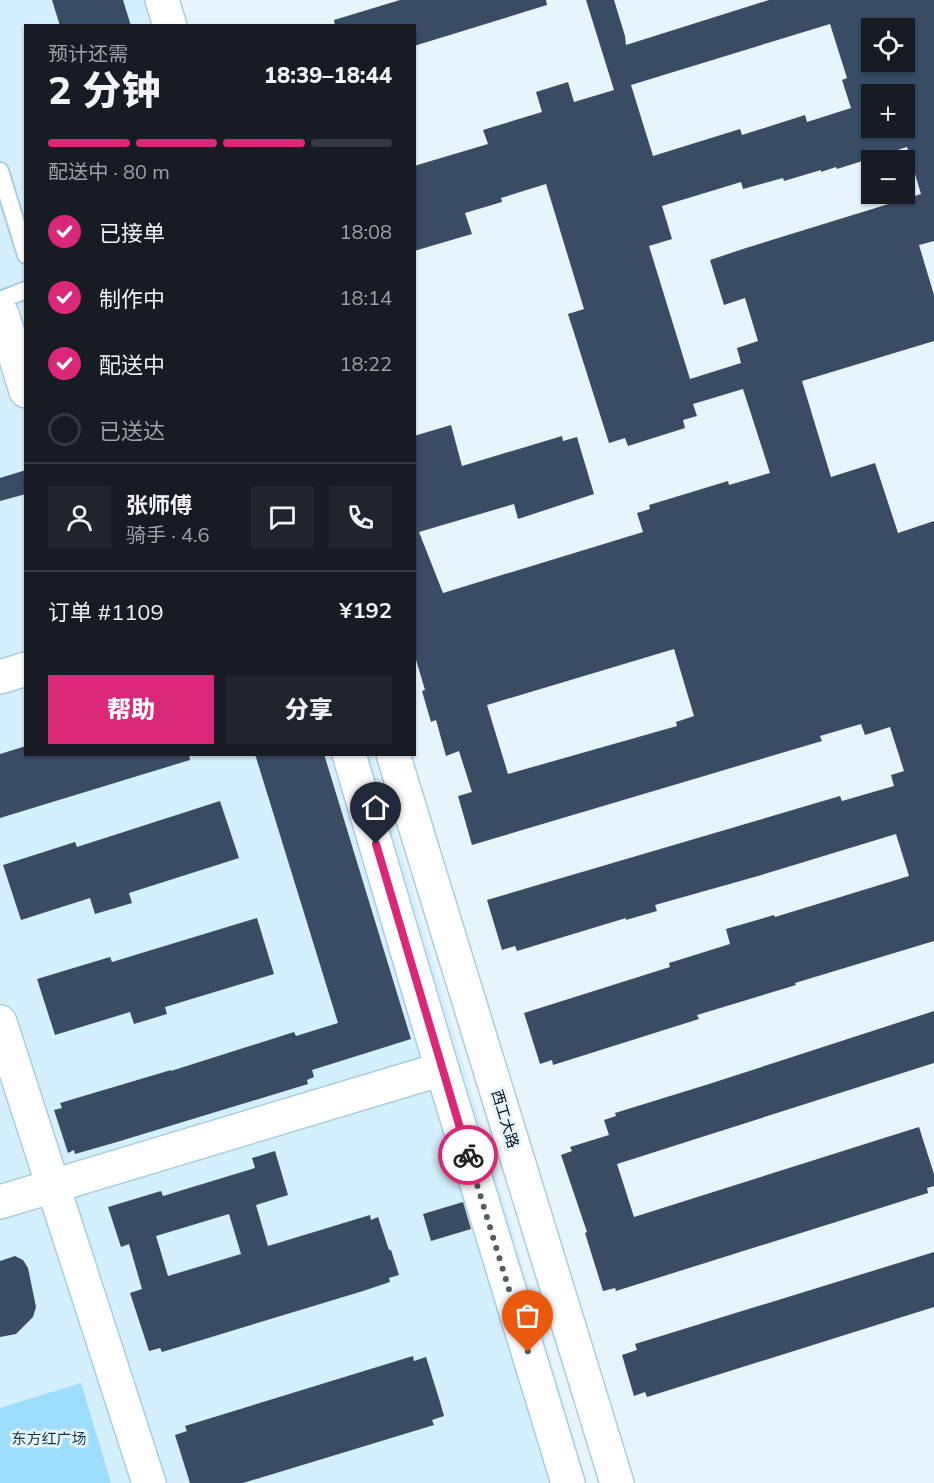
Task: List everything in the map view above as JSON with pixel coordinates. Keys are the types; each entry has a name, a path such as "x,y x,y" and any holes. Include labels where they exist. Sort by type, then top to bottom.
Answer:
{"street":[{"path":"162,0 169,24"},
{"path":"0,314 2,314 24,385"},
{"path":"0,677 24,670"},
{"path":"350,756 568,1483"},
{"name":"西工大路","path":"394,756 617,1483"},
{"path":"0,1022 149,1483"},
{"path":"0,1202 442,1069"}],"lane":[{"path":"0,171 24,249"},
{"path":"0,300 24,291"}],"shaded area":[{"path":"0,0 150,0 158,24 24,24 24,756 372,756 587,1483 0,1483"}],"green space":[{"name":"东方红广场","path":"81,1383 111,1483 0,1483 0,1408"}],"building":[{"path":"52,0 123,0 130,24 59,24"},
{"path":"400,0 546,0 547,5 416,45 416,24 335,24 334,20"},
{"path":"586,0 614,0 626,45 769,0 934,0 934,241 919,245 934,295 934,341 802,381 831,477 875,463 898,533 934,521 934,941 795,983 796,985 697,1015 699,1019 553,1065 552,1060 540,1064 524,1013 670,967 669,963 730,944 726,929 774,915 775,917 909,876 896,834 655,905 657,911 517,951 515,946 502,950 487,900 840,796 842,801 894,786 891,775 904,771 890,727 865,735 861,724 820,736 822,741 472,845 458,796 472,792 459,751 446,756 436,720 431,722 416,660 416,435 451,425 462,466 562,436 563,441 577,437 594,494 518,519 514,504 419,532 443,593 643,532 637,513 650,509 649,505 728,481 729,485 770,473 743,389 693,404 697,416 683,420 685,428 628,446 625,438 609,443 568,314 584,309 546,184 501,198 502,202 465,213 472,234 416,250 416,165 488,144 483,130 542,112 536,92 568,82 574,102 614,90","holes":["830,24 847,78 842,80 851,108 807,122 805,115 742,135 740,129 653,156 631,85","907,147 908,150 915,150 915,174 921,194 915,196 915,204 889,204 710,260 724,305 745,298 758,341 737,348 741,363 690,379 649,246 672,239 662,206 741,182 743,189 783,178 784,181 821,170 821,172 836,167 837,169 861,161 861,150 897,150","674,649 694,716 676,722 677,726 508,774 487,705"]},
{"path":"24,471 24,495 0,501 0,478"},
{"path":"24,747 24,756 189,756 190,760 0,818 0,754"},
{"path":"256,756 325,756 411,1039 312,1070 314,1077 307,1080 308,1084 117,1142 75,1154 74,1150 68,1153 54,1110 62,1108 60,1103 294,1032 296,1036 338,1023"},
{"path":"220,801 239,858 129,893 132,903 95,914 90,898 21,920 3,865 75,842 77,847"},
{"path":"257,918 274,974 165,1007 167,1014 134,1024 130,1012 55,1035 37,979 110,957 112,962"},
{"path":"934,1011 934,1063 617,1164 634,1217 919,1127 934,1174 934,1186 927,1188 928,1193 616,1291 615,1288 603,1291 585,1233 587,1232 561,1155 572,1151 570,1147 609,1135 604,1120 616,1116 615,1113"},
{"path":"275,1151 288,1195 256,1205 268,1246 370,1215 371,1220 378,1217 399,1275 389,1278 390,1282 363,1291 162,1352 160,1348 149,1351 130,1293 142,1289 129,1244 121,1247 108,1207 161,1191 163,1196 255,1168 252,1158","holes":["229,1214 241,1254 168,1276 156,1236"]},
{"path":"463,1202 471,1229 431,1241 423,1214"},
{"path":"934,1252 934,1307 647,1397 645,1392 634,1396 622,1355 637,1350 635,1344"},
{"path":"15,1256 23,1260 28,1268 36,1307 33,1317 16,1334 0,1337 0,1261"},
{"path":"413,1356 414,1361 426,1357 440,1402 444,1416 432,1420 434,1425 243,1483 190,1483 175,1435 187,1431 185,1426"}],"way so far":[{"path":"468,1155 528,1352"}],"route":[{"path":"376,844 468,1155"}]}
